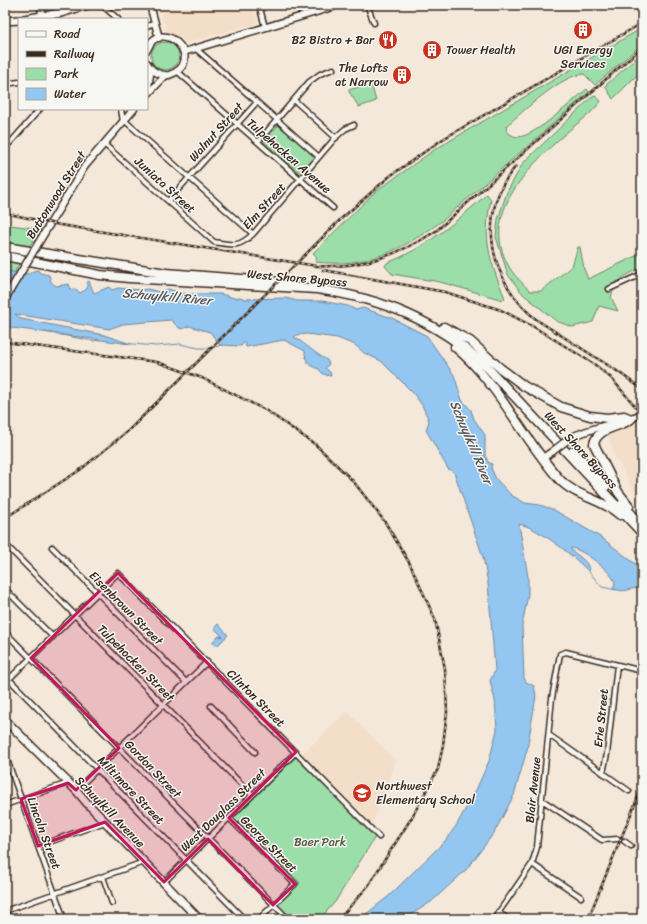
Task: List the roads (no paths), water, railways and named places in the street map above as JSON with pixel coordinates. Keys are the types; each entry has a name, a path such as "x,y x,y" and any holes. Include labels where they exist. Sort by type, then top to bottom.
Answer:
{"highway":[{"name":"West Shore Bypass","path":"5,247 166,273 311,284 348,289 384,299 420,313 444,327 481,354 642,525"},
{"name":"West Shore Bypass","path":"5,256 100,275 150,280 317,289 347,294 382,303 407,313 436,328 473,354 642,533"},
{"path":"382,303 439,334 469,359 543,458 566,486 616,511 642,538"},
{"path":"444,327 470,341 500,368 524,386 561,407 590,416 607,418 624,416 631,419 625,424 600,433 596,437 594,444 621,496 642,520"}],"main road":[{"path":"42,18 87,5"},
{"path":"5,21 18,20"},
{"name":"Schuylkill Avenue","path":"5,720 76,790 199,919"}],"street":[{"path":"41,5 42,18"},
{"path":"102,5 117,18"},
{"path":"150,5 159,38"},
{"path":"259,5 265,27"},
{"path":"184,52 339,5"},
{"path":"367,5 374,24"},
{"path":"148,26 155,23"},
{"path":"148,46 159,38 173,39 180,44 184,52 182,64 177,71 165,76 148,93"},
{"name":"Walnut Street","path":"168,201 257,102 195,48"},
{"path":"148,66 165,76"},
{"path":"258,142 316,76 333,69"},
{"name":"Tulpehocken Avenue","path":"177,71 333,208"},
{"path":"5,84 18,82"},
{"path":"294,100 336,138"},
{"path":"257,102 319,157"},
{"path":"5,144 10,143 39,110"},
{"path":"121,110 123,121 253,234"},
{"name":"Buttonwood Street","path":"5,299 85,166 133,110"},
{"name":"Elm Street","path":"214,242 238,245 244,243 336,138 342,132 354,125"},
{"name":"Juniata Street","path":"104,144 214,242"},
{"path":"609,289 642,274"},
{"path":"543,458 570,438 592,428 631,419 642,414"},
{"name":"Tulpehocken Street","path":"5,544 252,796"},
{"name":"Eisenbrown Street","path":"52,547 186,682"},
{"name":"Clinton Street","path":"97,593 118,572 379,837"},
{"path":"5,589 53,637"},
{"path":"5,684 97,593"},
{"name":"Gordon Street","path":"5,632 288,919"},
{"name":"Blair Avenue","path":"494,919 532,864 537,847 559,658 563,653 617,666"},
{"path":"76,790 207,662"},
{"path":"617,666 642,671"},
{"name":"Erie Street","path":"603,773 607,754 617,666"},
{"name":"Miltimore Street","path":"5,676 244,919"},
{"path":"211,706 255,752"},
{"path":"549,735 629,791"},
{"name":"West Douglass Street","path":"164,882 296,752"},
{"name":"Lincoln Street","path":"5,754 64,919"},
{"path":"5,805 68,783"},
{"path":"542,800 602,840 618,839"},
{"name":"George Street","path":"229,818 295,884 273,905"},
{"path":"38,846 105,822"},
{"path":"624,841 630,846"},
{"path":"8,919 5,911 144,862"},
{"path":"532,864 582,897"},
{"path":"103,876 112,903"},
{"path":"259,919 273,905"},
{"path":"498,912 508,919"}],"water":[{"name":"Schuylkill River","path":"38,270 40,273 49,275 51,282 56,286 69,284 71,290 76,289 80,293 87,289 87,282 89,281 94,293 109,287 112,290 118,288 140,290 148,289 159,292 168,289 186,294 221,294 234,298 240,297 245,299 286,298 297,301 322,301 348,306 356,310 363,308 392,318 427,336 454,375 462,400 471,410 474,419 485,435 485,455 488,462 492,464 491,468 496,479 511,495 525,503 540,505 554,510 602,538 642,569 642,589 638,588 625,591 617,590 613,588 615,583 609,573 582,552 571,548 571,550 586,562 589,572 566,551 546,537 527,526 519,524 528,577 528,594 522,626 524,678 526,682 534,686 536,696 527,750 514,795 494,833 466,870 431,902 404,919 360,919 390,895 445,841 456,826 476,790 489,761 497,730 495,700 490,681 495,670 488,583 483,557 454,472 448,469 426,430 429,421 422,405 413,393 381,361 364,353 355,345 337,338 307,334 297,335 294,337 327,360 329,364 325,368 330,372 331,376 324,374 319,369 310,365 307,361 305,351 284,340 246,347 245,342 241,346 220,345 210,332 189,326 183,329 179,328 171,320 123,324 109,329 15,314 21,319 104,335 131,344 5,327 5,271 29,274"},
{"path":"218,624 228,635 217,646 212,642 219,636 223,637 214,628"}],"waterway":[{"path":"45,332 94,341 99,340"},
{"path":"122,343 156,346 180,344 198,348 212,348 221,345"},
{"path":"589,572 602,587 616,590"}],"railway":[{"path":"5,518 80,470 128,431 342,218 390,176 443,139 642,23"},
{"path":"5,213 60,225 317,266 349,265 365,262 408,247 436,231 642,47"},
{"path":"516,166 503,185 495,205 492,226 493,247 499,268 508,287 521,305 537,320 617,371 642,389"},
{"path":"323,270 445,292 501,310 534,327 594,364 611,378 642,414"},
{"path":"5,342 157,362 202,378 267,411 316,445 353,481 385,522 410,564 435,619 445,669 447,712 443,745 438,769 412,817 368,886 339,919"},
{"path":"588,919 642,787"}],"place":[{"name":"UGI Energy Services","path":"583,30"},
{"name":"B2 Bistro + Bar","path":"388,40"},
{"name":"Tower Health","path":"432,50"},
{"name":"The Lofts at Narrow","path":"402,75"},
{"name":"Northwest Elementary School","path":"362,793"}],"park label":[{"name":"Baer Park","path":"320,842"}]}
